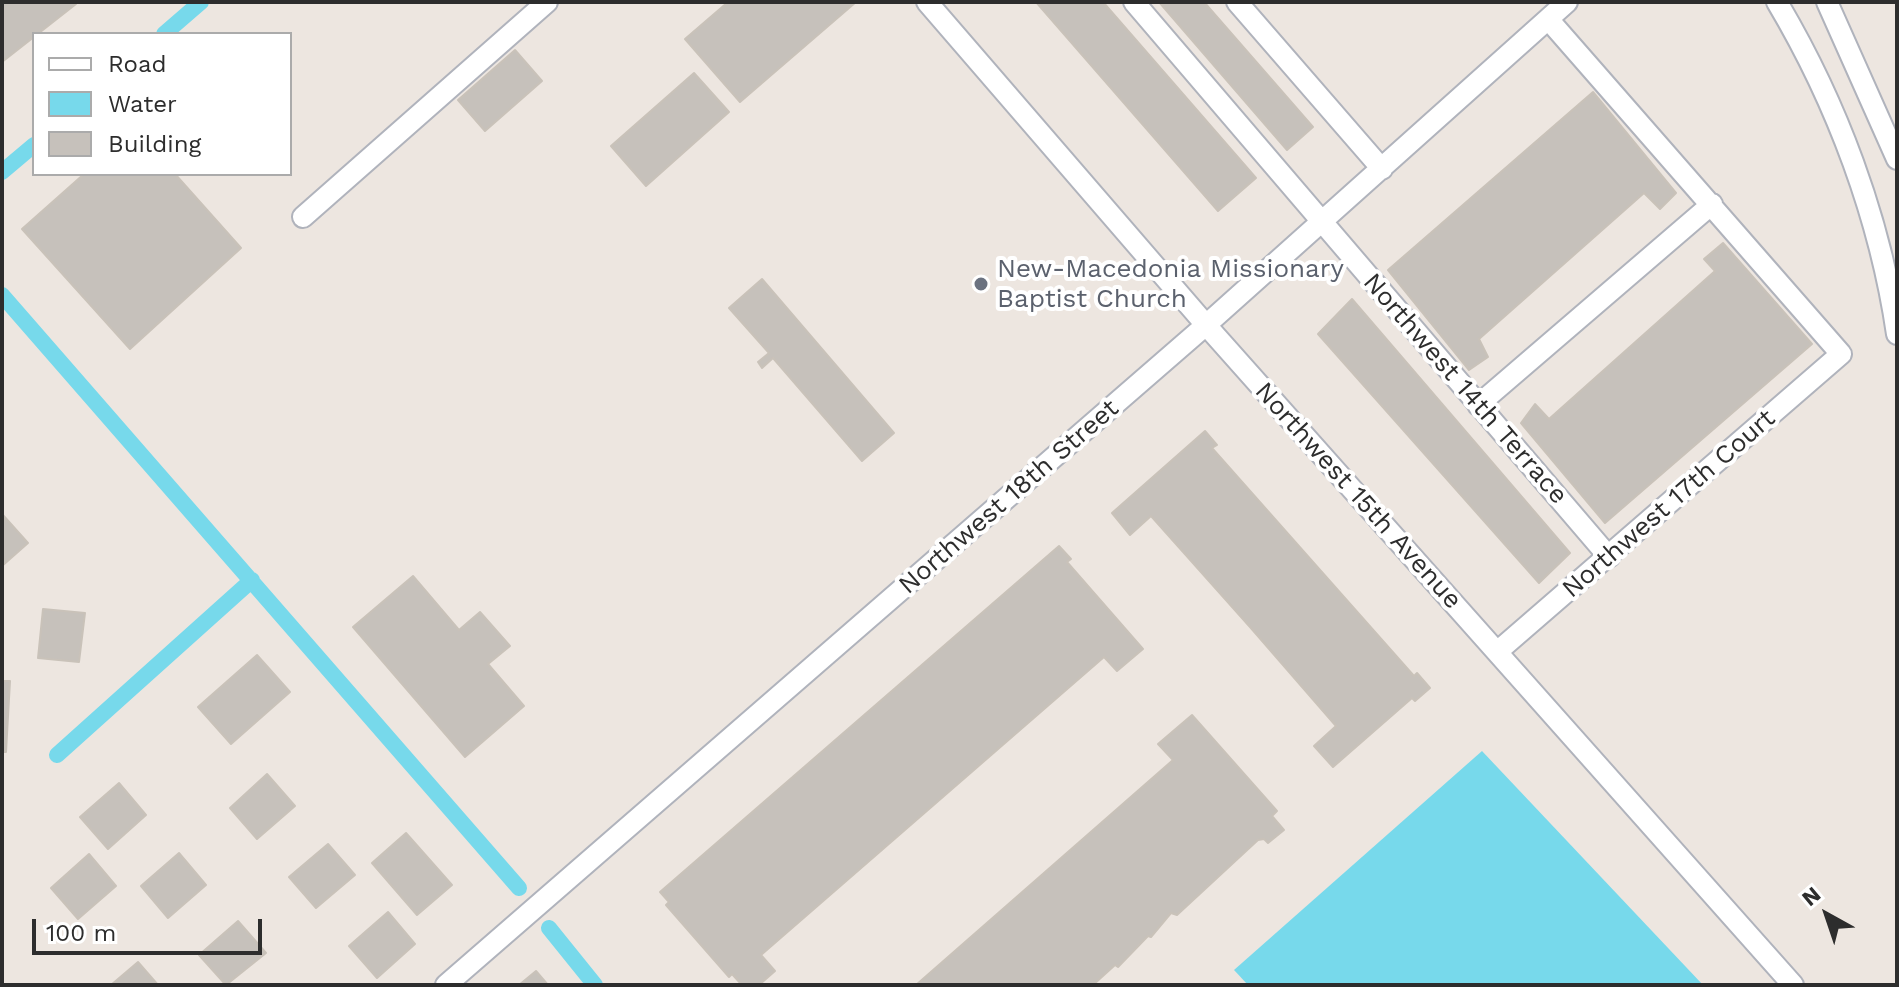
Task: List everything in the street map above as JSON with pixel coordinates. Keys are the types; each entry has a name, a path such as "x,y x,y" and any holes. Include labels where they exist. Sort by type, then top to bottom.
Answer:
{"street":[{"path":"303,217 547,2"},
{"name":"Northwest 15th Avenue","path":"927,2 1206,325 1793,985"},
{"name":"Northwest 14th Terrace","path":"1134,2 1609,557"},
{"path":"1237,2 1382,169"},
{"name":"Northwest 18th Street","path":"446,985 1206,325 1567,2"},
{"path":"1777,2 1793,29 1861,177 1896,323"},
{"path":"1827,2 1897,159"},
{"path":"1478,405 1712,204 1548,19"},
{"name":"Northwest 17th Court","path":"1497,652 1841,354 1712,204"}],"water":[{"path":"1482,751 1703,985 1248,985 1234,970"}],"building":[{"path":"2,2 76,4 40,32 32,32 32,38 2,62"},
{"path":"728,2 856,2 740,102 685,39"},
{"path":"1036,2 1103,2 1256,178 1218,211"},
{"path":"1159,2 1204,2 1313,127 1287,150"},
{"path":"515,50 542,81 485,131 458,100"},
{"path":"694,73 729,112 646,186 611,146"},
{"path":"1593,92 1676,193 1660,209 1644,193 1479,339 1488,357 1469,370 1388,270"},
{"path":"82,176 177,176 241,248 130,349 22,229"},
{"path":"1723,243 1812,344 1605,523 1521,423 1535,404 1549,419 1715,271 1704,259"},
{"path":"762,279 894,433 862,461 773,358 762,368 758,362 769,353 729,308"},
{"path":"1352,299 1570,553 1539,583 1318,334"},
{"path":"1205,431 1217,445 1212,448 1414,676 1417,673 1430,688 1415,701 1412,698 1333,767 1314,746 1336,726 1250,627 1151,516 1130,535 1112,513"},
{"path":"2,514 28,543 2,566"},
{"path":"1059,546 1071,559 1067,562 1143,649 1117,671 1104,657 761,955 775,971 759,985 742,985 732,974 729,977 666,905 669,902 660,892"},
{"path":"413,576 459,630 480,612 510,646 488,664 524,706 465,757 353,627"},
{"path":"43,609 85,613 79,662 38,658"},
{"path":"257,655 290,692 231,744 198,707"},
{"path":"2,681 10,681 6,752 2,752"},
{"path":"1192,715 1277,811 1272,816 1284,830 1268,843 1264,839 1258,840 1177,915 1171,913 1151,937 1148,936 1118,967 1115,965 1093,985 916,985 1173,760 1158,744"},
{"path":"267,774 295,806 257,839 230,808"},
{"path":"119,783 146,815 108,849 80,817"},
{"path":"406,833 452,885 417,915 372,863"},
{"path":"328,844 355,875 316,908 289,877"},
{"path":"179,853 206,885 168,918 141,886"},
{"path":"89,854 116,886 78,919 51,888"},
{"path":"388,912 415,944 377,978 349,946"},
{"path":"238,921 266,953 226,985 199,955"},
{"path":"138,962 158,985 111,985"},
{"path":"536,971 548,985 519,985"}],"waterway":[{"path":"166,32 201,2"},
{"path":"2,172 32,147"},
{"path":"2,295 519,888"},
{"path":"57,755 252,580"},
{"path":"549,928 595,985"}],"place":[{"name":"New-Macedonia Missionary Baptist Church","path":"981,284"}]}
